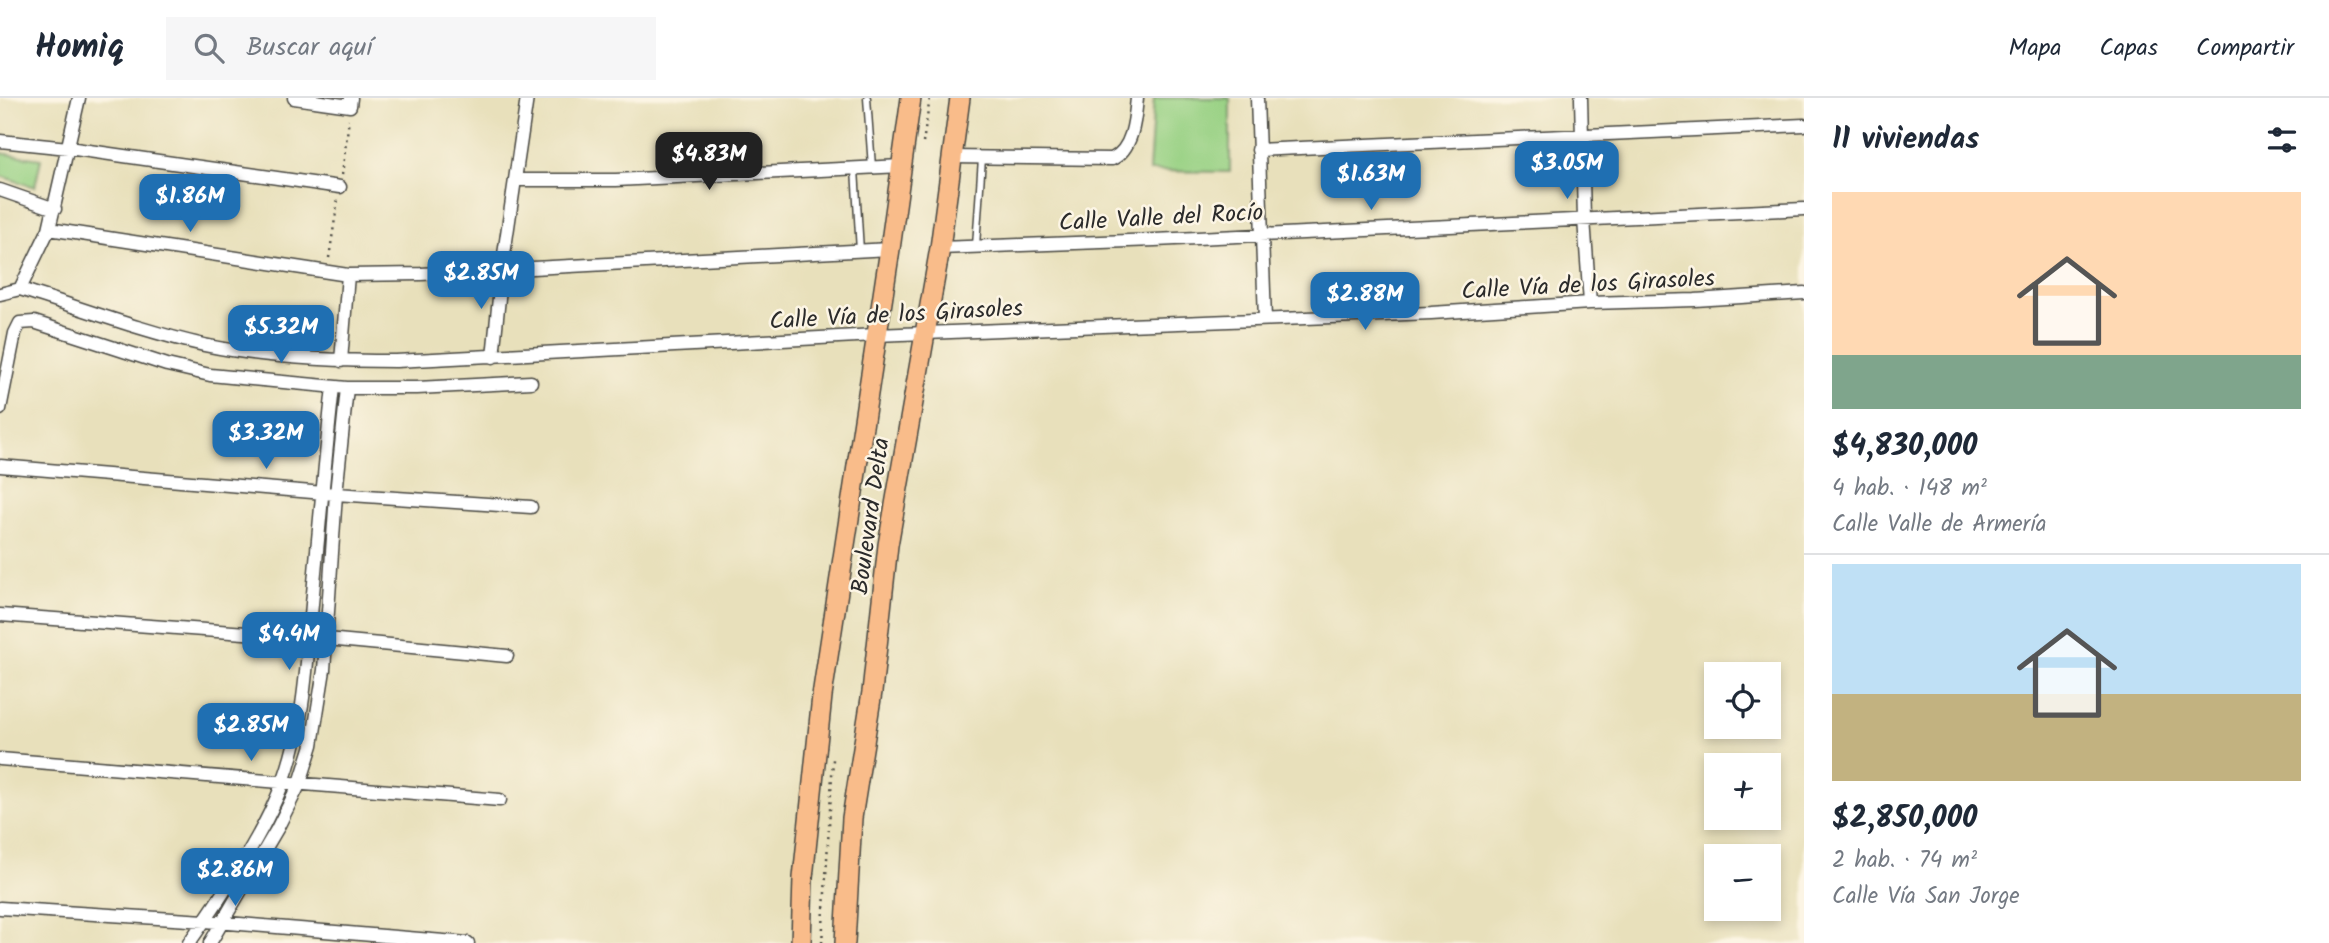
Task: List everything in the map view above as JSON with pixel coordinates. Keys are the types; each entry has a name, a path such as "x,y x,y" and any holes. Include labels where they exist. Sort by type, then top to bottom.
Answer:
{"main road":[{"name":"Boulevard Delta","path":"801,943 803,878 821,696 911,98"},
{"name":"Boulevard Delta","path":"845,943 852,818 872,692 888,545 940,248 960,98"}],"street":[{"path":"0,294 20,289 49,229 79,98"},
{"path":"294,98 351,102"},
{"path":"493,357 502,268 527,98"},
{"path":"953,157 1105,160 1117,157 1123,152 1135,119 1137,98"},
{"path":"1257,98 1265,319"},
{"path":"1581,98 1584,219 1590,303"},
{"path":"1258,150 1804,125"},
{"path":"0,141 68,148 340,187"},
{"path":"515,180 616,180 902,166"},
{"path":"0,190 55,209"},
{"name":"Calle Valle del Rocío","path":"940,248 1804,209"},
{"path":"49,229 348,275 421,274 890,249"},
{"path":"341,361 348,275"},
{"name":"Calle Vía de los Girasoles","path":"20,289 208,346 341,361 493,357 876,335 1431,313 1804,293"},
{"path":"0,409 15,333 20,323 34,322 190,372 347,388 417,388 531,382"},
{"path":"189,943 247,853 283,782 299,718 309,640 333,387"},
{"path":"210,943 277,829 300,783 312,746 327,639 336,494 347,388"},
{"path":"0,466 530,507"},
{"path":"0,615 309,640 327,639 507,656"},
{"path":"0,759 500,800"},
{"path":"0,908 205,921 468,943"}],"lane":[{"path":"867,98 872,167"},
{"path":"976,246 982,158"},
{"path":"855,168 860,251"}],"path":[{"path":"921,150 930,98"},
{"path":"822,943 834,752"}],"green space":[{"path":"1154,98 1230,98 1230,172 1149,171"},
{"path":"0,153 41,159 35,187 0,176"}]}
